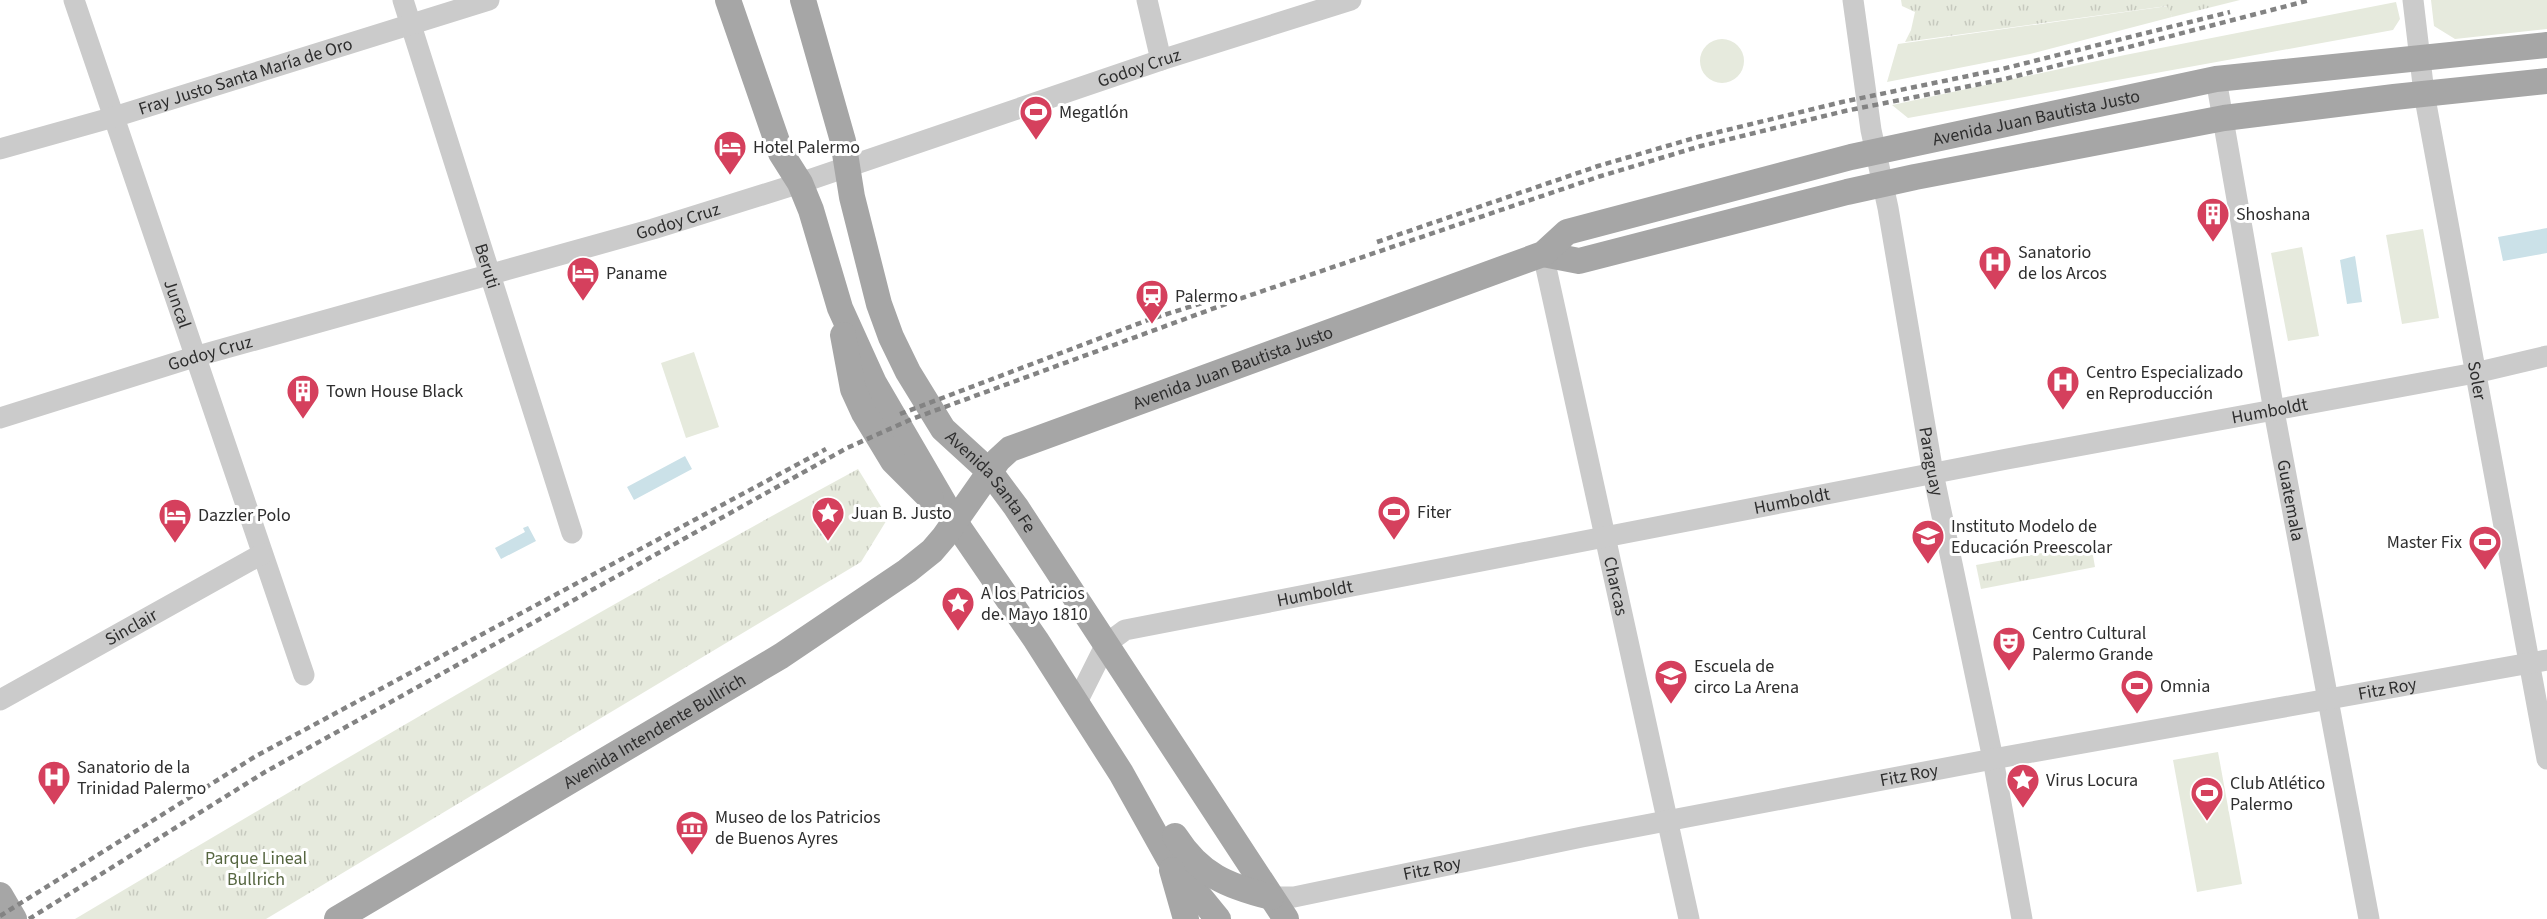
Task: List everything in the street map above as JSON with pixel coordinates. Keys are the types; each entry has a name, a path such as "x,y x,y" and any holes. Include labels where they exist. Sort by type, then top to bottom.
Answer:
{"main road":[{"path":"728,0 781,153 800,183 811,210 840,308 844,351 853,388 864,413 892,461 955,522 1036,640 1121,773 1169,859 1218,919"},
{"name":"Avenida Santa Fe","path":"803,0 843,141 852,197 879,304 891,337 908,372 944,429 990,472 1016,507 1286,919"},
{"name":"Avenida Juan Bautista Justo","path":"955,522 1010,448 1543,254 1567,232 1875,152 2216,79 2547,45"},
{"name":"Avenida Juan Bautista Justo","path":"1543,254 1579,261 1882,184 2224,118 2424,93 2547,81"},
{"name":"Avenida Intendente Bullrich","path":"337,919 830,625 932,552 955,522"},
{"path":"1121,773 1145,790 1186,853 1204,871 1241,890 1271,897"},
{"path":"1169,859 1186,919"},
{"path":"0,895 14,919"}],"street":[{"name":"Juncal","path":"74,0 304,675"},
{"name":"Beruti","path":"403,0 572,533"},
{"name":"Fray Justo Santa María de Oro","path":"0,149 114,117 489,0"},
{"path":"1147,0 1161,60"},
{"name":"Godoy Cruz","path":"0,418 194,357 653,229 800,183 1161,60 1351,0"},
{"name":"Paraguay","path":"1852,0 1875,152 1933,473 1993,759 2022,919"},
{"name":"Soler","path":"2413,0 2424,93 2475,373 2539,661 2547,759"},
{"name":"Guatemala","path":"2216,79 2274,411 2369,919"},
{"name":"Charcas","path":"1543,254 1689,919"},
{"name":"Humboldt","path":"1106,644 1125,630 1933,473 2475,373 2547,357"},
{"name":"Sinclair","path":"0,700 262,554"},
{"path":"1076,704 1106,644"},
{"name":"Fitz Roy","path":"1271,897 1294,897 1582,837 1993,759 2539,661"}],"green space":[{"path":"1901,0 2240,0 2172,17 2167,6 1905,42 1911,30 1915,12 1902,6"},
{"path":"2431,0 2547,0 2547,29 2455,39 2434,26"},
{"path":"2396,2 2400,19 2393,30 1908,118 1892,105 2125,55"},
{"path":"2168,6 2172,17 2030,54 1887,82 1898,44"},
{"path":"1722,39 1737,46 1744,61 1737,76 1722,83 1707,76 1700,61 1707,46"},
{"path":"2423,229 2439,318 2402,324 2386,235"},
{"path":"2302,247 2319,336 2288,341 2271,253"},
{"path":"694,352 719,427 686,438 661,363"},
{"name":"Parque Lineal Bullrich","path":"858,469 888,518 861,562 266,919 75,919 465,690"},
{"path":"2091,544 2095,567 1981,589 1976,565"},
{"name":"Club Atlético Palermo","path":"2218,752 2242,884 2197,892 2173,760"}],"water":[{"path":"2547,228 2547,253 2503,261 2498,237"},
{"path":"2355,256 2362,302 2347,304 2340,260"},
{"path":"685,456 692,469 634,500 627,487"},
{"path":"528,526 536,541 501,559 495,548 525,532 523,528"}],"railway":[{"path":"29,919 265,772 847,448 912,419 1242,298 1601,176 1701,146 1845,111 2005,79 2310,0"},
{"path":"1377,242 1598,166 1698,137 1842,102 2002,69 2230,12"},
{"path":"900,414 1148,320 1221,297"},
{"path":"0,916 256,756 826,449"}],"place":[{"name":"Megatlón","path":"1036,141"},
{"name":"Hotel Palermo","path":"730,176"},
{"name":"Shoshana","path":"2213,243"},
{"name":"Sanatorio de los Arcos","path":"1995,291"},
{"name":"Paname","path":"583,302"},
{"name":"Palermo","path":"1152,325"},
{"name":"Centro Especializado en Reproducción","path":"2063,411"},
{"name":"Town House Black","path":"303,420"},
{"name":"Fiter","path":"1394,541"},
{"name":"Juan B. Justo","path":"828,542"},
{"name":"Dazzler Polo","path":"175,544"},
{"name":"Instituto Modelo de Educación Preescolar","path":"1928,565"},
{"name":"Master Fix","path":"2485,571"},
{"name":"A los Patricios de. Mayo 1810","path":"958,632"},
{"name":"Centro Cultural Palermo Grande","path":"2009,672"},
{"name":"Escuela de circo La Arena","path":"1671,705"},
{"name":"Omnia","path":"2137,715"},
{"name":"Sanatorio de la Trinidad Palermo","path":"54,806"},
{"name":"Virus Locura","path":"2023,809"},
{"name":"Club Atlético Palermo","path":"2207,822"},
{"name":"Museo de los Patricios de Buenos Ayres","path":"692,856"}]}
